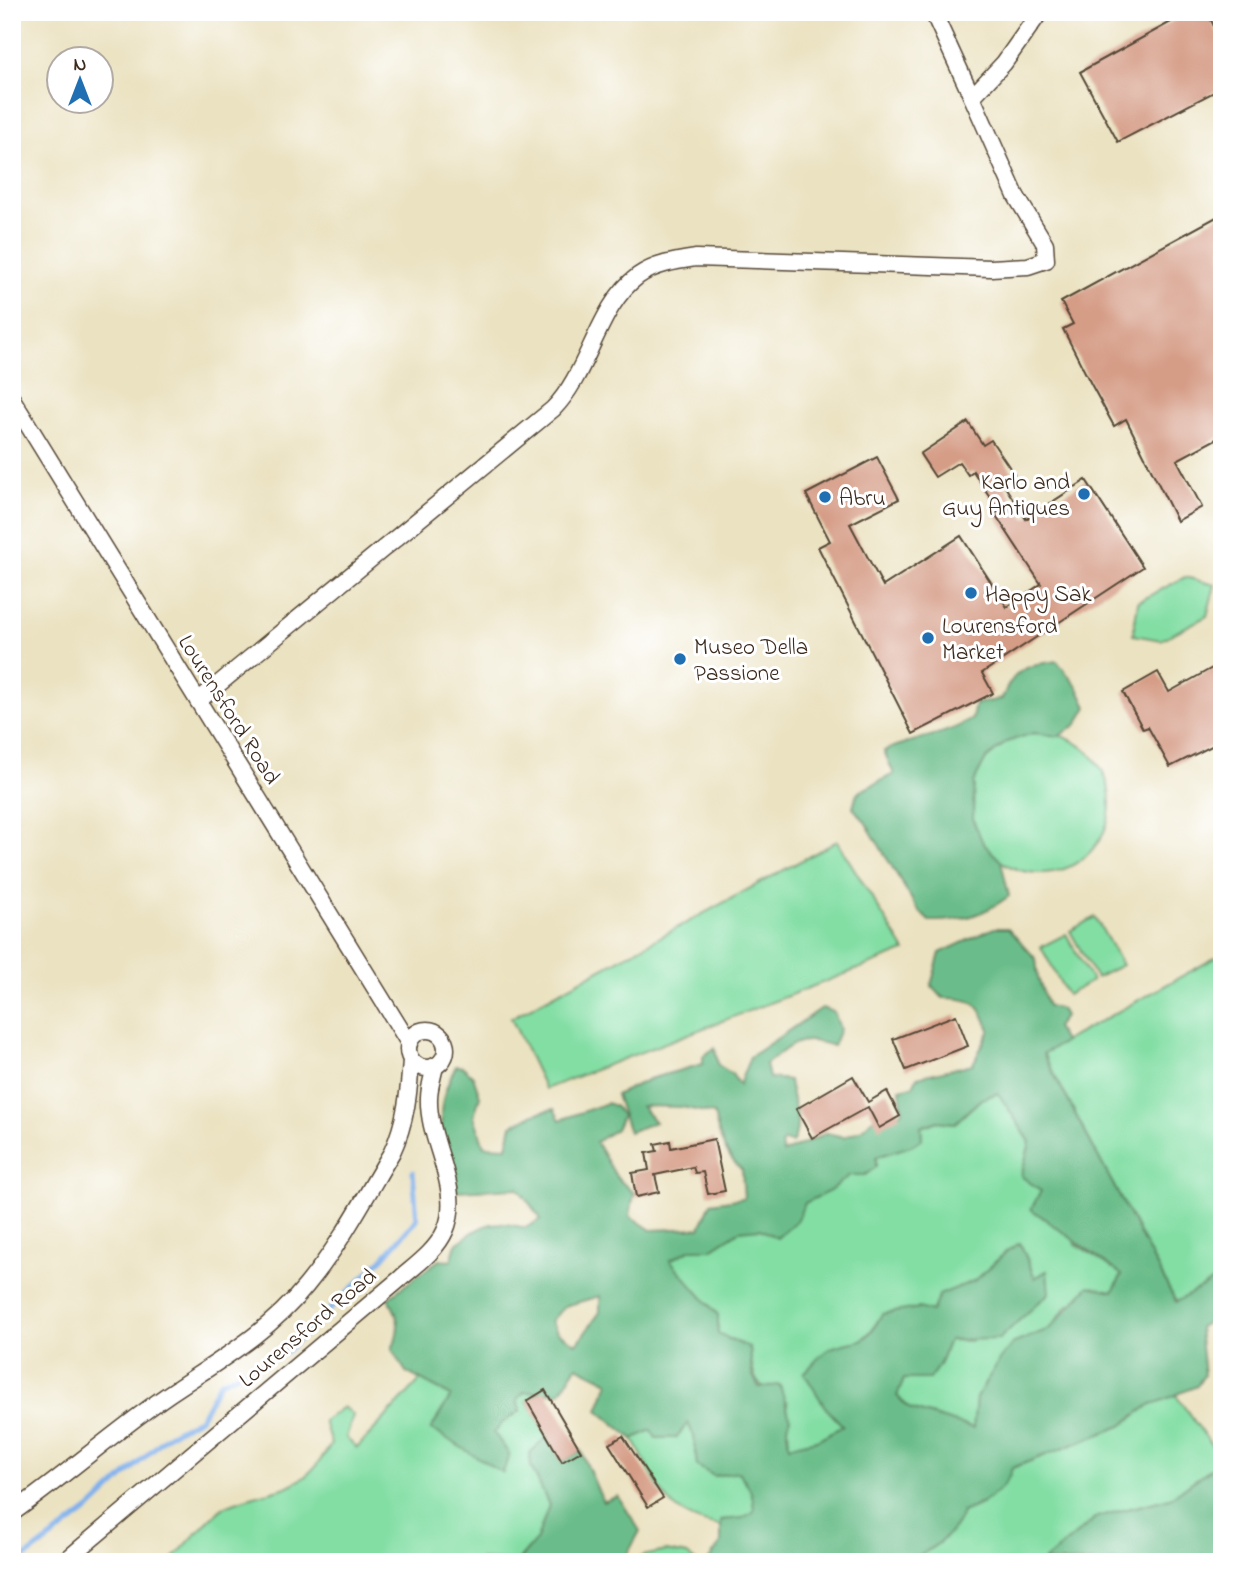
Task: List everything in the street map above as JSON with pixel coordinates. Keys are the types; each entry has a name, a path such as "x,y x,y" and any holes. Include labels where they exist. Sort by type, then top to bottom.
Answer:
{"street":[{"path":"198,701 553,410 568,394 614,306 640,275 671,261 696,258 991,268 1028,266 1046,260 1045,244 1016,196 933,12"},
{"path":"972,97 1004,63 1040,12"},
{"name":"Lourensford Road","path":"12,399 410,1052"},
{"path":"12,1513 54,1485 168,1395 241,1347 284,1310 307,1285 393,1152 408,1101 410,1052 413,1037 426,1030 441,1037 446,1052 435,1066 427,1068 410,1052"},
{"name":"Lourensford Road","path":"64,1562 401,1278 429,1253 444,1233 449,1219 448,1190 428,1099 435,1066"}],"green space":[{"path":"1185,577 1215,585 1207,616 1161,640 1133,635 1138,602"},
{"path":"1057,661 1078,688 1087,707 1077,724 1059,736 1033,733 1007,742 986,759 974,782 973,820 983,843 1001,861 1009,896 972,916 929,921 918,910 864,820 853,808 857,793 894,774 884,751 962,725 972,719 975,704 1002,699 1011,681 1022,670"},
{"path":"1040,733 1067,739 1089,754 1104,776 1110,803 1104,830 1089,852 1067,867 1040,873 1013,867 991,852 976,830 970,803 976,776 991,754 1013,739"},
{"path":"837,841 905,951 545,1089 511,1018"},
{"path":"1095,917 1122,965 1096,978 1070,931"},
{"path":"994,928 1008,928 1036,959 1038,978 1048,1006 1061,1009 1065,1016 1056,1027 1064,1042 1043,1054 1176,1302 1222,1276 1222,1315 1199,1327 1204,1375 1197,1386 1147,1407 1121,1426 1012,1468 999,1490 985,1501 962,1512 947,1536 932,1548 906,1562 707,1562 721,1543 721,1520 743,1518 754,1511 752,1495 745,1481 738,1472 714,1476 697,1466 694,1437 688,1423 676,1438 656,1438 651,1430 633,1439 598,1410 609,1382 577,1366 560,1393 524,1392 517,1400 520,1411 502,1423 494,1433 509,1454 503,1473 431,1429 451,1396 406,1372 392,1349 398,1323 388,1298 439,1260 451,1261 456,1244 481,1228 503,1223 525,1228 541,1219 518,1188 456,1191 444,1142 441,1115 443,1101 456,1066 463,1067 473,1076 480,1096 474,1116 484,1146 507,1147 512,1125 534,1114 554,1109 560,1120 607,1103 615,1106 622,1116 616,1129 596,1142 617,1178 634,1193 630,1216 651,1230 700,1228 711,1203 744,1198 742,1170 723,1145 714,1114 682,1107 641,1106 655,1122 629,1132 616,1095 649,1079 703,1064 703,1056 715,1048 718,1065 732,1074 739,1085 750,1057 822,1008 834,1012 840,1029 833,1046 804,1041 783,1051 766,1064 769,1078 789,1080 796,1112 795,1135 792,1143 784,1141 781,1145 783,1153 827,1133 844,1137 861,1130 874,1118 892,1119 903,1111 900,1089 913,1086 917,1077 973,1064 990,1030 983,1013 974,1004 962,999 943,998 931,985 940,953","holes":["998,1093 1030,1142 1021,1176 1041,1191 1031,1209 1122,1275 1113,1291 1089,1286 1049,1329 1012,1344 976,1398 973,1428 910,1409 897,1396 904,1379 929,1379 939,1365 949,1340 999,1339 1049,1293 1047,1271 1035,1278 1020,1243 1007,1251 976,1280 939,1295 932,1312 919,1308 882,1314 864,1339 839,1345 822,1354 804,1373 825,1407 843,1426 817,1440 789,1446 787,1431 790,1418 780,1385 759,1387 752,1374 750,1348 718,1334 718,1315 670,1260 691,1249 711,1249 739,1231 760,1229 777,1238 796,1221 805,1203 830,1191 850,1175 865,1175 876,1167 876,1157 911,1146 922,1139 921,1127 937,1121 955,1123 981,1099","600,1296 600,1312 577,1344 557,1332 551,1321 565,1306"]},
{"path":"1066,934 1092,981 1067,995 1041,947"},
{"path":"1222,954 1222,1276 1176,1302 1043,1053"},
{"path":"999,1093 1030,1142 1022,1176 1042,1191 1076,1244 1122,1274 1113,1291 1068,1305 1049,1329 1012,1344 976,1398 974,1429 910,1409 897,1396 904,1379 939,1365 949,1340 970,1341 1046,1271 1035,1278 1020,1243 1007,1251 976,1280 940,1295 932,1312 882,1314 871,1331 861,1340 828,1350 825,1407 843,1426 817,1440 789,1446 787,1402 762,1387 755,1376 750,1348 718,1334 718,1315 669,1261 691,1249 711,1249 739,1231 796,1221 804,1203 875,1158 922,1139 921,1127 937,1121 955,1123 981,1099"},
{"path":"422,1378 451,1396 431,1429 509,1454 494,1433 502,1423 520,1411 517,1400 524,1392 541,1392 527,1401 548,1436 530,1453 531,1466 549,1505 537,1539 517,1562 479,1559 477,1562 170,1562 222,1508 286,1487 309,1473 331,1444 324,1421 343,1407 353,1415 346,1438 357,1448"},
{"path":"1175,1394 1222,1460 1170,1498 1097,1517 1043,1562 906,1562 947,1536 961,1512 982,1504 1012,1468 1121,1426 1147,1407"},
{"path":"688,1422 694,1437 697,1466 714,1476 738,1472 753,1492 754,1511 743,1518 721,1520 721,1526 686,1515 665,1496 633,1439 651,1430"},
{"path":"548,1436 562,1462 581,1451 603,1502 618,1496 640,1531 624,1560 517,1562 537,1539 549,1505 531,1466 530,1453"},
{"path":"1222,1461 1222,1562 1043,1562 1097,1517 1170,1498"},
{"path":"666,1551 687,1555 697,1562 635,1562 643,1556"}],"building":[{"path":"1189,12 1207,12 1222,42 1222,88 1118,142 1080,72"},
{"path":"1222,214 1222,436 1177,460 1202,507 1177,521 1126,419 1114,426 1091,384 1063,329 1073,324 1061,302"},
{"path":"968,422 983,445 991,440 1014,474 1002,482 1026,519 1086,480 1143,567 982,673 993,693 913,734 818,547 830,541 806,494 877,457 899,499 850,524 883,586 961,536 1007,607 1041,584 995,514 999,511 973,471 968,475 959,462 935,477 920,454"},
{"path":"1222,666 1222,741 1170,767 1148,727 1143,729 1123,692 1158,672 1169,692 1214,667 1216,670"},
{"path":"956,1015 968,1046 906,1070 893,1039"},
{"path":"853,1076 868,1102 887,1091 900,1116 879,1128 868,1107 812,1138 796,1109"},
{"path":"714,1139 725,1191 708,1194 703,1172 695,1173 693,1167 655,1175 659,1192 636,1197 632,1173 649,1170 646,1153 657,1151 655,1144 670,1141 671,1148"},
{"path":"545,1390 581,1451 562,1462 527,1401"},
{"path":"623,1436 663,1498 648,1507 609,1444"}],"waterway":[{"path":"19,1562 91,1508 168,1435 200,1418 220,1382 286,1352 383,1258 417,1219 413,1172"}],"place":[{"name":"Karlo and Guy Antiques","path":"1084,494"},
{"name":"Abru","path":"825,497"},
{"name":"Happy Sak","path":"971,593"},
{"name":"Lourensford Market","path":"928,638"},
{"name":"Museo Della Passione","path":"680,659"}]}
